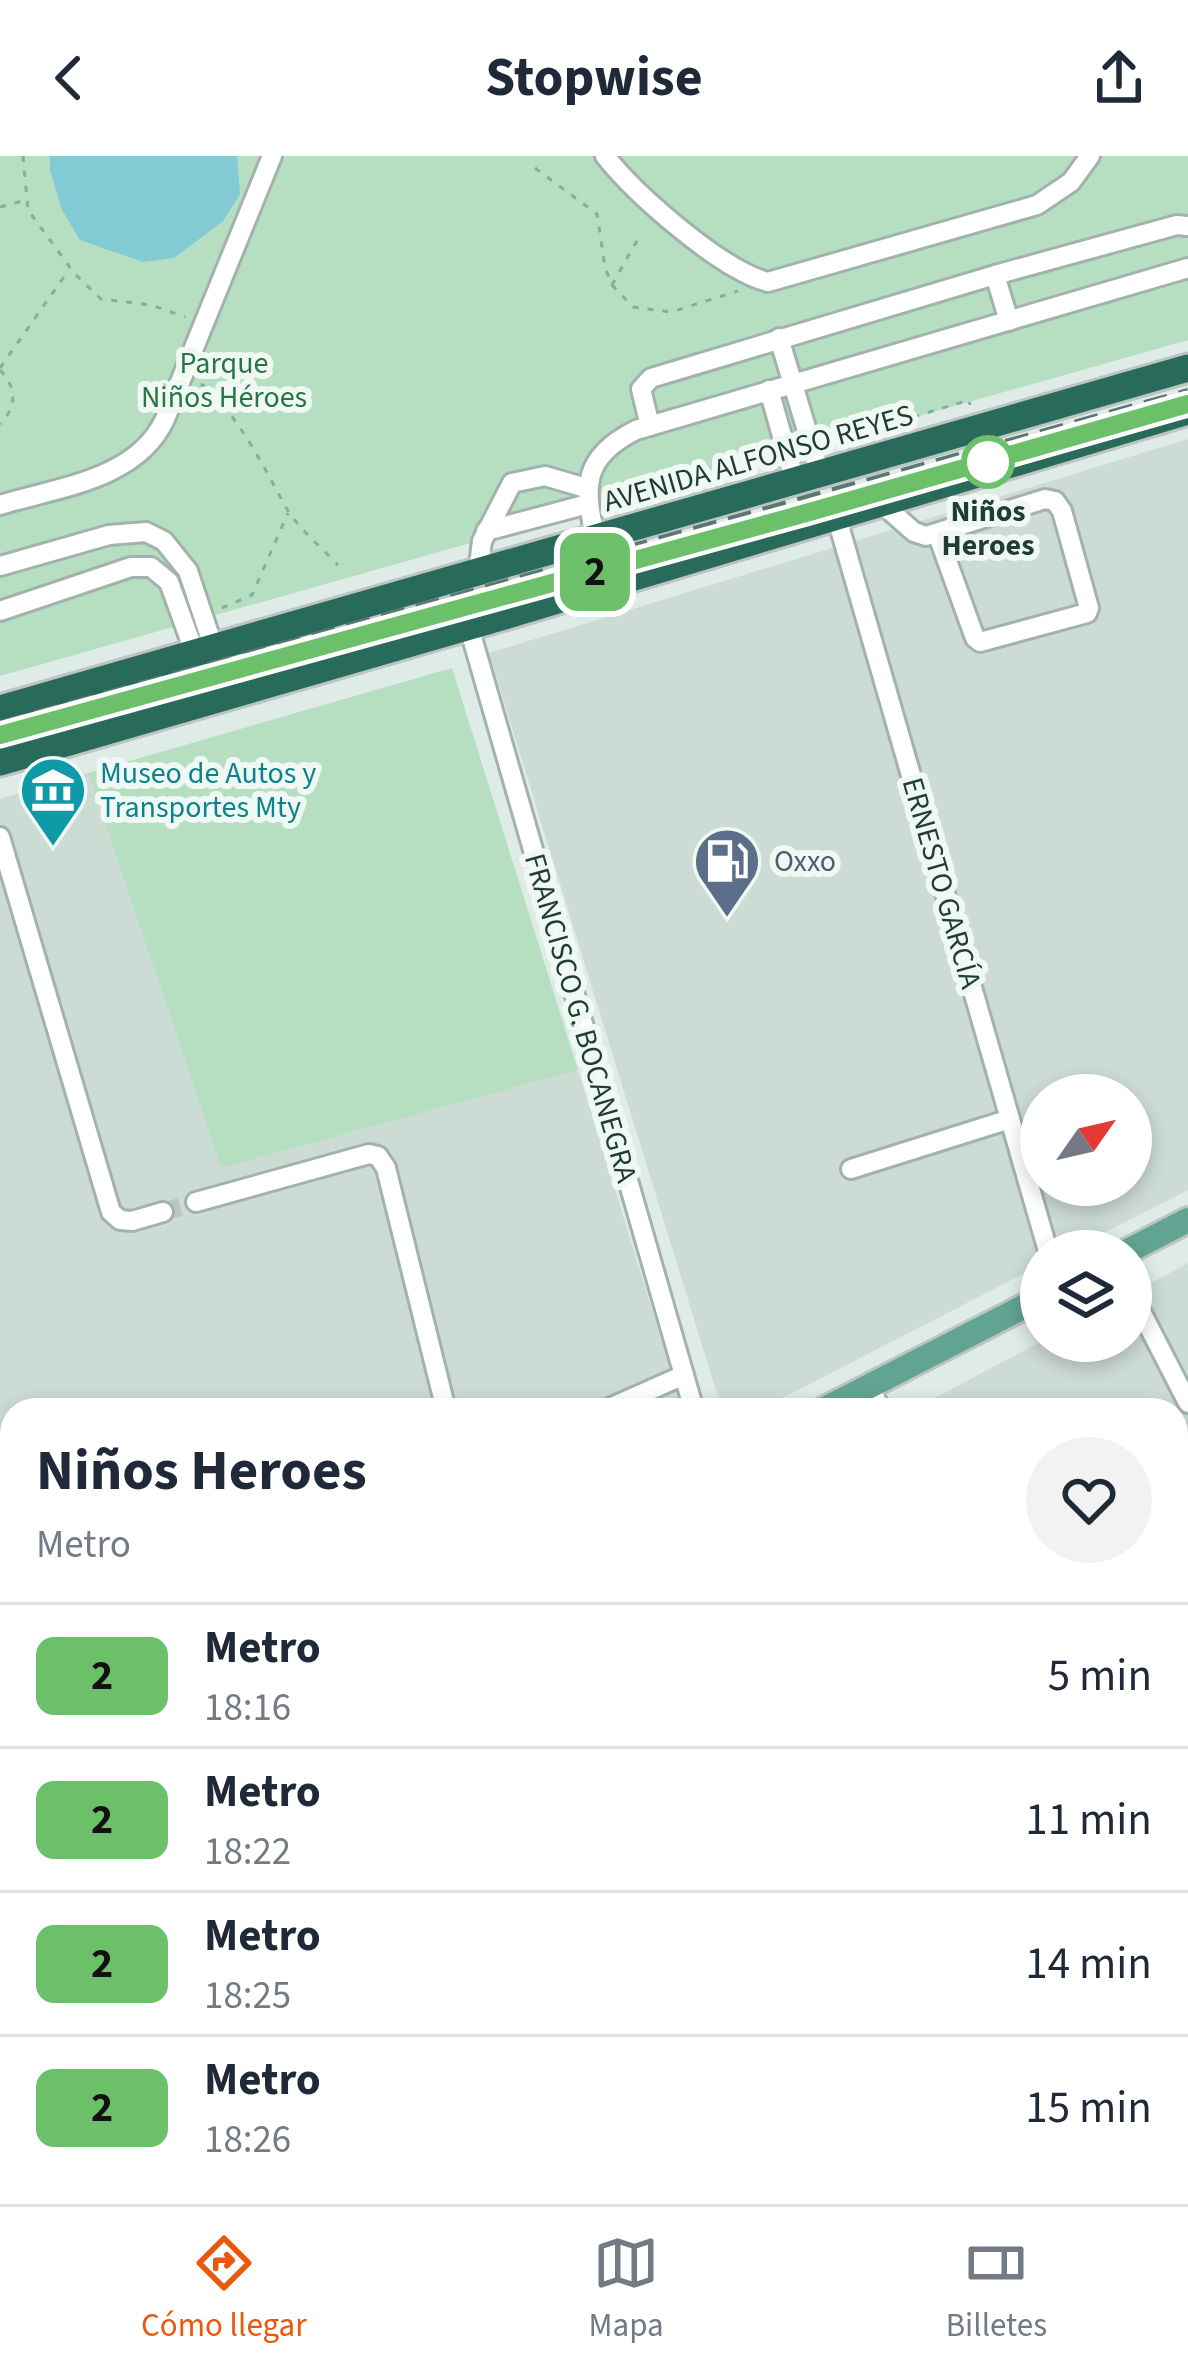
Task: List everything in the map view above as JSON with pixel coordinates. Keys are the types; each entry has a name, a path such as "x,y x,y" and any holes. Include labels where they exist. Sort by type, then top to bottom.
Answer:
{"highway":[{"name":"AVENIDA ALFONSO REYES","path":"0,709 1188,368"},
{"path":"0,762 1188,411"},
{"path":"656,522 741,544"}],"main road":[{"path":"1152,1239 1188,1220"},
{"path":"846,1398 1020,1309"}],"street":[{"path":"0,505 100,474 139,456 158,434 272,156"},
{"path":"605,156 627,181 735,270 768,282 1037,205 1071,182 1090,156"},
{"path":"650,426 641,395 646,381 995,274 1188,226"},
{"path":"596,539 587,495 608,448 622,437 793,382 1188,268"},
{"path":"995,274 1009,321"},
{"path":"778,338 793,382 808,478"},
{"path":"769,390 808,478"},
{"path":"478,573 486,531 507,488 521,478 545,476 587,495"},
{"path":"486,531 587,495"},
{"path":"880,502 914,532 926,536 937,532 1045,499 1054,501 1062,511 1087,613 980,642 937,532"},
{"name":"ERNESTO GARCÍA","path":"836,515 1042,1230"},
{"path":"0,566 109,535 146,532 178,554 204,616 204,652"},
{"path":"0,611 131,567 151,567 170,582 204,652"},
{"name":"FRANCISCO G. BOCANEGRA","path":"469,627 691,1398"},
{"path":"0,837 111,1212 120,1220 132,1221 163,1212"},
{"path":"851,1169 1010,1119"},
{"path":"196,1202 369,1154 378,1156 386,1168 443,1398"},
{"path":"1152,1333 1185,1398"},
{"path":"632,1398 684,1375"},
{"path":"869,1386 875,1398"}],"path":[{"path":"23,156 28,210 70,268 101,299 151,305 203,328"},
{"path":"535,168 597,214 612,285 634,307 671,312 768,282"},
{"path":"0,207 26,200"},
{"path":"612,285 639,237"},
{"path":"0,424 8,417 14,397 0,369 70,268"},
{"path":"185,371 209,391 280,492 288,511 338,565"},
{"path":"899,427 842,439 835,435 840,427 892,412 900,421 969,400 972,412"},
{"path":"204,616 252,595 288,511"}],"shaded area":[{"path":"1188,439 1188,1190 1109,1230 1020,1230 1020,1276 782,1398 718,1398 489,653"},
{"path":"88,773 221,1168 578,1070 679,1398 0,1398 0,799"},
{"path":"1188,1263 1188,1398 935,1398 1020,1353 1020,1362 1152,1362 1152,1283"}],"green space":[{"name":"Parque Niños Héroes","path":"0,156 1188,156 1188,340 0,676"},
{"path":"452,668 578,1070 221,1168 88,773"}],"water":[{"path":"50,156 237,156 240,194 223,221 174,258 143,262 80,240 62,210"}],"tunnel":[{"path":"163,1212 196,1202"}],"railway":[{"path":"0,723 1188,391"}],"metro line":[{"name":"2","path":"0,735 1188,404"}],"place":[{"name":"Niños Heroes","path":"988,462"},
{"name":"Museo de Autos y Transportes Mty","path":"53,849"},
{"name":"Oxxo","path":"727,920"}]}
